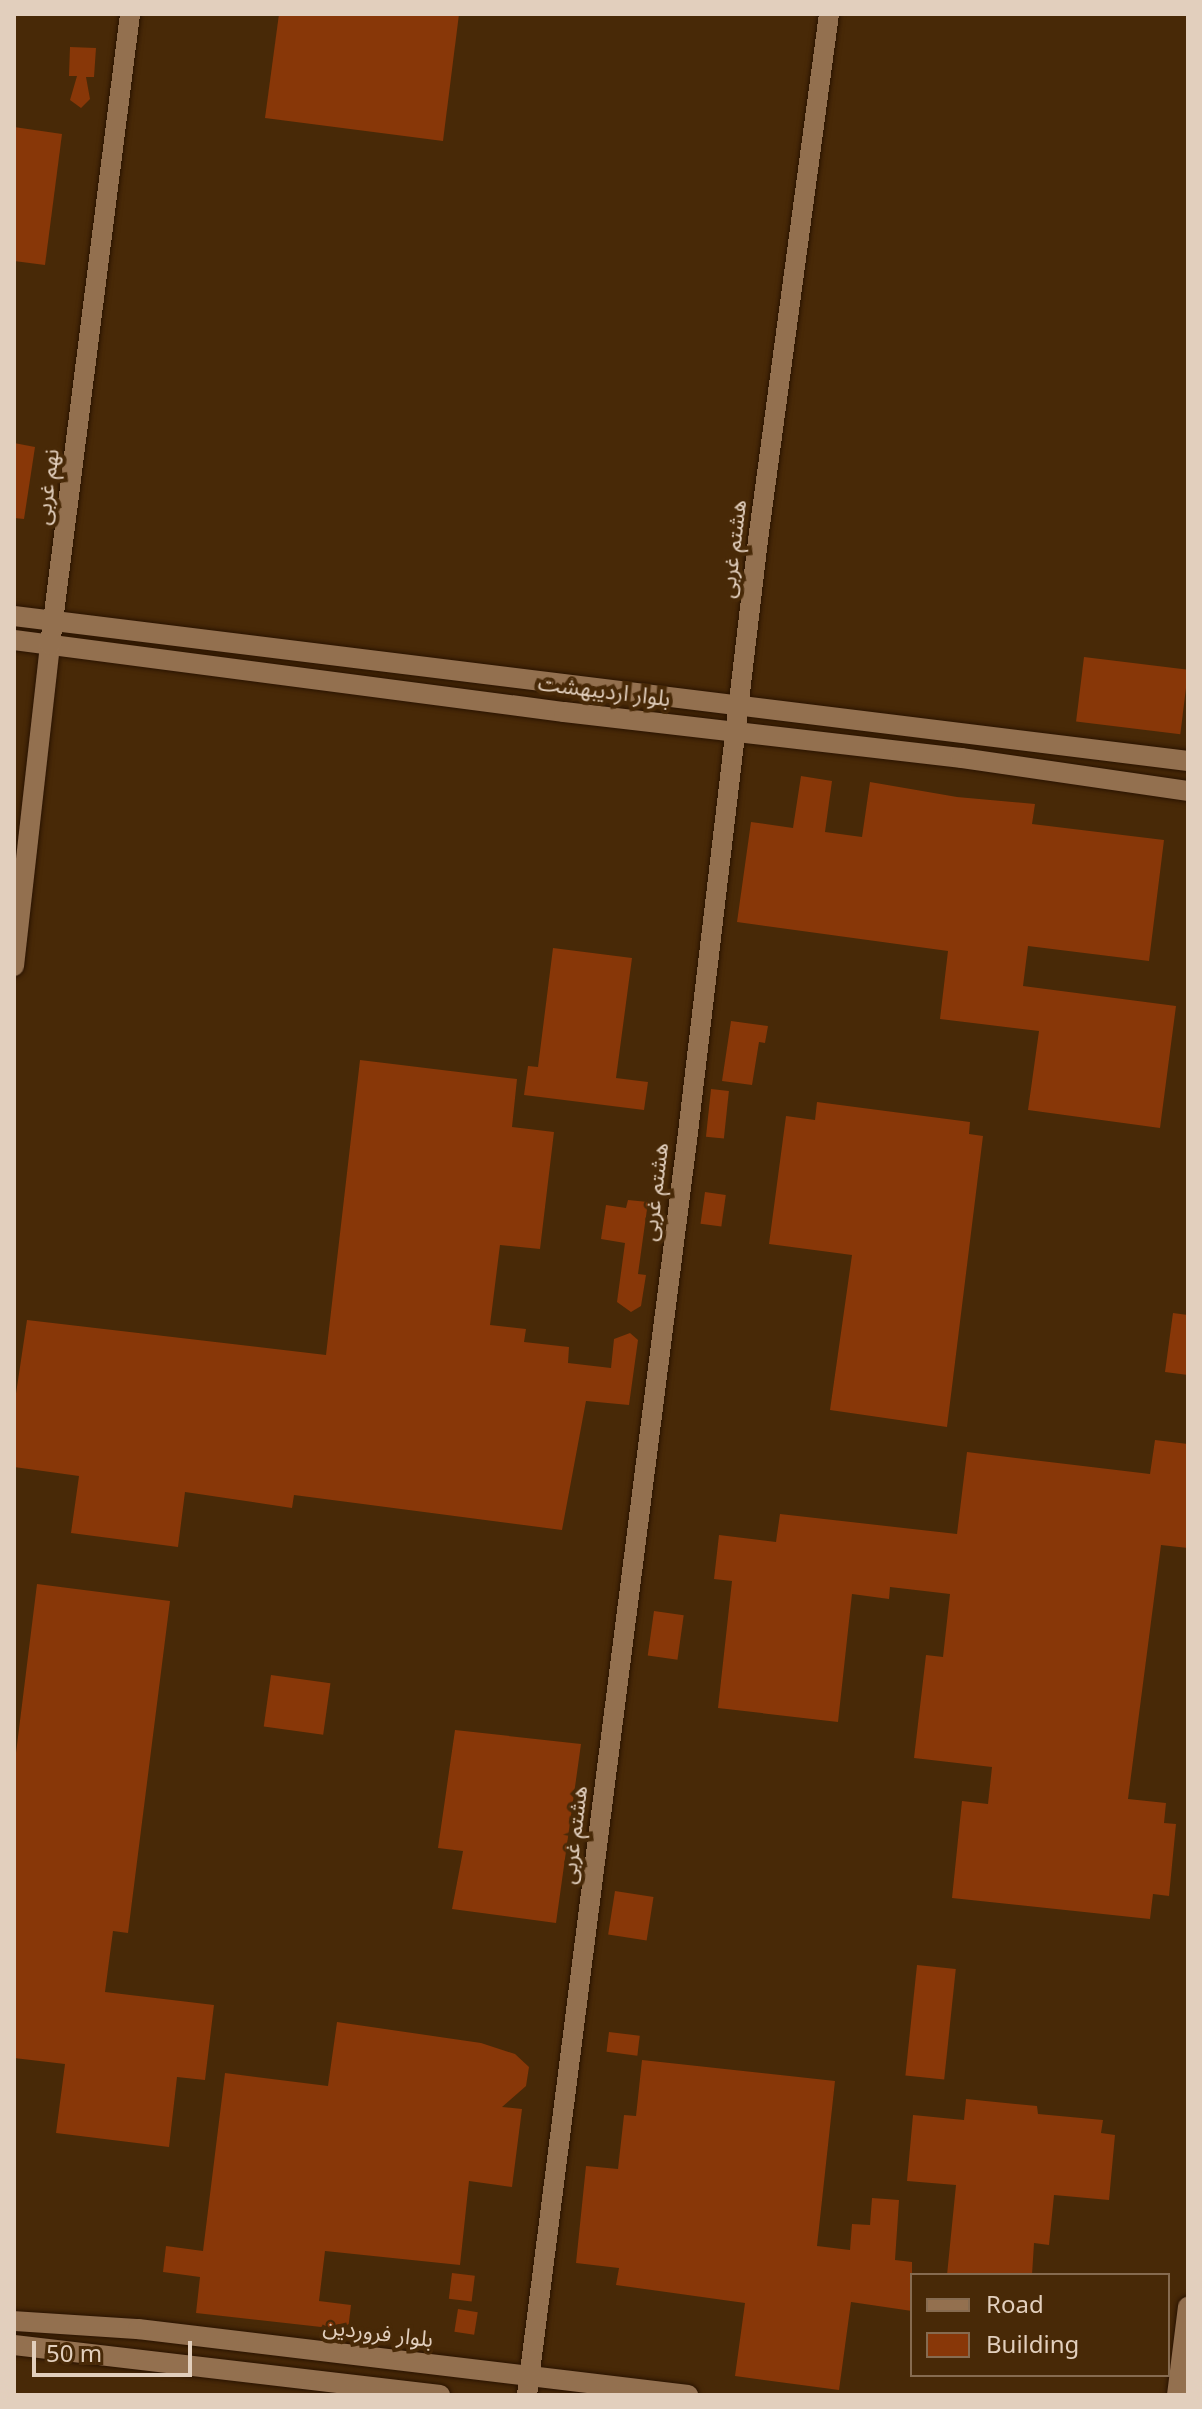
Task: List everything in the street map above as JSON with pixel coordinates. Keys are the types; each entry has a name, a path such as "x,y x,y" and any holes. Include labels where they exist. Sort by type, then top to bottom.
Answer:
{"street":[{"name":"نهم غربی","path":"14,966 50,645 130,14"},
{"name":"هشتم غربی","path":"528,2386 829,14"},
{"name":"بلوار اردیبهشت","path":"14,616 1188,761"},
{"name":"بلوار اردیبهشت","path":"14,640 962,758 1188,791"},
{"path":"1177,2395 1188,2307"},
{"name":"بلوار فروردین","path":"14,2321 138,2329 528,2386 688,2395"},
{"path":"14,2345 440,2395"}],"building":[{"path":"279,14 459,14 443,141 265,118"},
{"path":"70,47 96,48 94,77 86,77 90,99 81,108 70,100 77,76 69,76"},
{"path":"14,127 62,134 45,265 14,261"},
{"path":"14,443 35,447 24,519 14,518"},
{"path":"1084,657 1188,670 1180,734 1076,722"},
{"path":"801,776 832,781 825,832 862,837 870,782 957,797 1035,804 1032,824 1164,840 1149,961 1028,946 1023,986 1176,1006 1160,1128 1028,1110 1039,1031 940,1019 948,951 737,922 751,822 793,828"},
{"path":"553,948 632,958 616,1078 648,1082 644,1110 524,1095 528,1066 538,1067"},
{"path":"731,1021 768,1026 765,1043 759,1042 752,1085 722,1081"},
{"path":"360,1060 517,1079 512,1127 554,1132 540,1249 500,1245 490,1325 526,1329 524,1342 569,1347 568,1363 611,1368 614,1339 630,1333 638,1340 629,1405 586,1401 562,1530 294,1495 292,1508 185,1492 178,1547 71,1533 79,1476 14,1467 14,1407 27,1320 326,1355"},
{"path":"711,1089 729,1091 724,1139 706,1137"},
{"path":"817,1102 970,1122 969,1134 983,1136 947,1427 830,1410 852,1255 769,1244 786,1116 815,1120"},
{"path":"705,1192 726,1195 721,1227 701,1224"},
{"path":"628,1200 648,1202 638,1274 646,1275 641,1306 631,1312 617,1302 625,1243 601,1239 606,1205 626,1208"},
{"path":"1173,1313 1188,1315 1188,1375 1165,1372"},
{"path":"1155,1440 1188,1444 1188,1548 1161,1545 1128,1799 1166,1803 1164,1823 1176,1824 1169,1896 1153,1894 1150,1919 952,1898 962,1801 988,1804 992,1767 914,1758 926,1655 943,1657 950,1594 890,1587 889,1599 852,1594 838,1722 718,1708 732,1581 714,1579 719,1535 776,1542 780,1514 957,1534 967,1452 1150,1474"},
{"path":"37,1584 170,1601 128,1933 113,1931 105,1992 214,2005 205,2080 177,2077 169,2147 56,2133 65,2064 14,2058 14,1769"},
{"path":"654,1611 684,1615 677,1660 648,1656"},
{"path":"271,1675 330,1683 323,1735 264,1726"},
{"path":"455,1730 581,1744 556,1923 452,1909 463,1851 438,1848"},
{"path":"615,1891 654,1897 647,1941 608,1934"},
{"path":"917,1965 956,1969 944,2079 905,2075"},
{"path":"337,2022 481,2043 515,2054 529,2067 526,2086 502,2107 522,2109 512,2187 469,2181 460,2265 325,2251 319,2301 351,2305 348,2330 196,2313 200,2277 163,2272 166,2246 203,2251 225,2073 328,2086"},
{"path":"609,2032 640,2036 637,2056 607,2052"},
{"path":"642,2060 835,2081 817,2246 850,2250 852,2224 870,2225 872,2198 899,2200 895,2260 912,2262 910,2311 851,2302 839,2390 735,2376 745,2303 616,2285 619,2268 576,2263 586,2166 618,2169 624,2115 636,2116"},
{"path":"966,2099 1037,2106 1038,2114 1103,2120 1101,2133 1115,2135 1109,2200 1054,2195 1049,2245 1034,2243 1032,2273 947,2273 956,2185 907,2181 913,2115 964,2120"},
{"path":"452,2273 475,2276 472,2302 449,2299"},
{"path":"458,2309 478,2312 474,2335 454,2332"}]}
